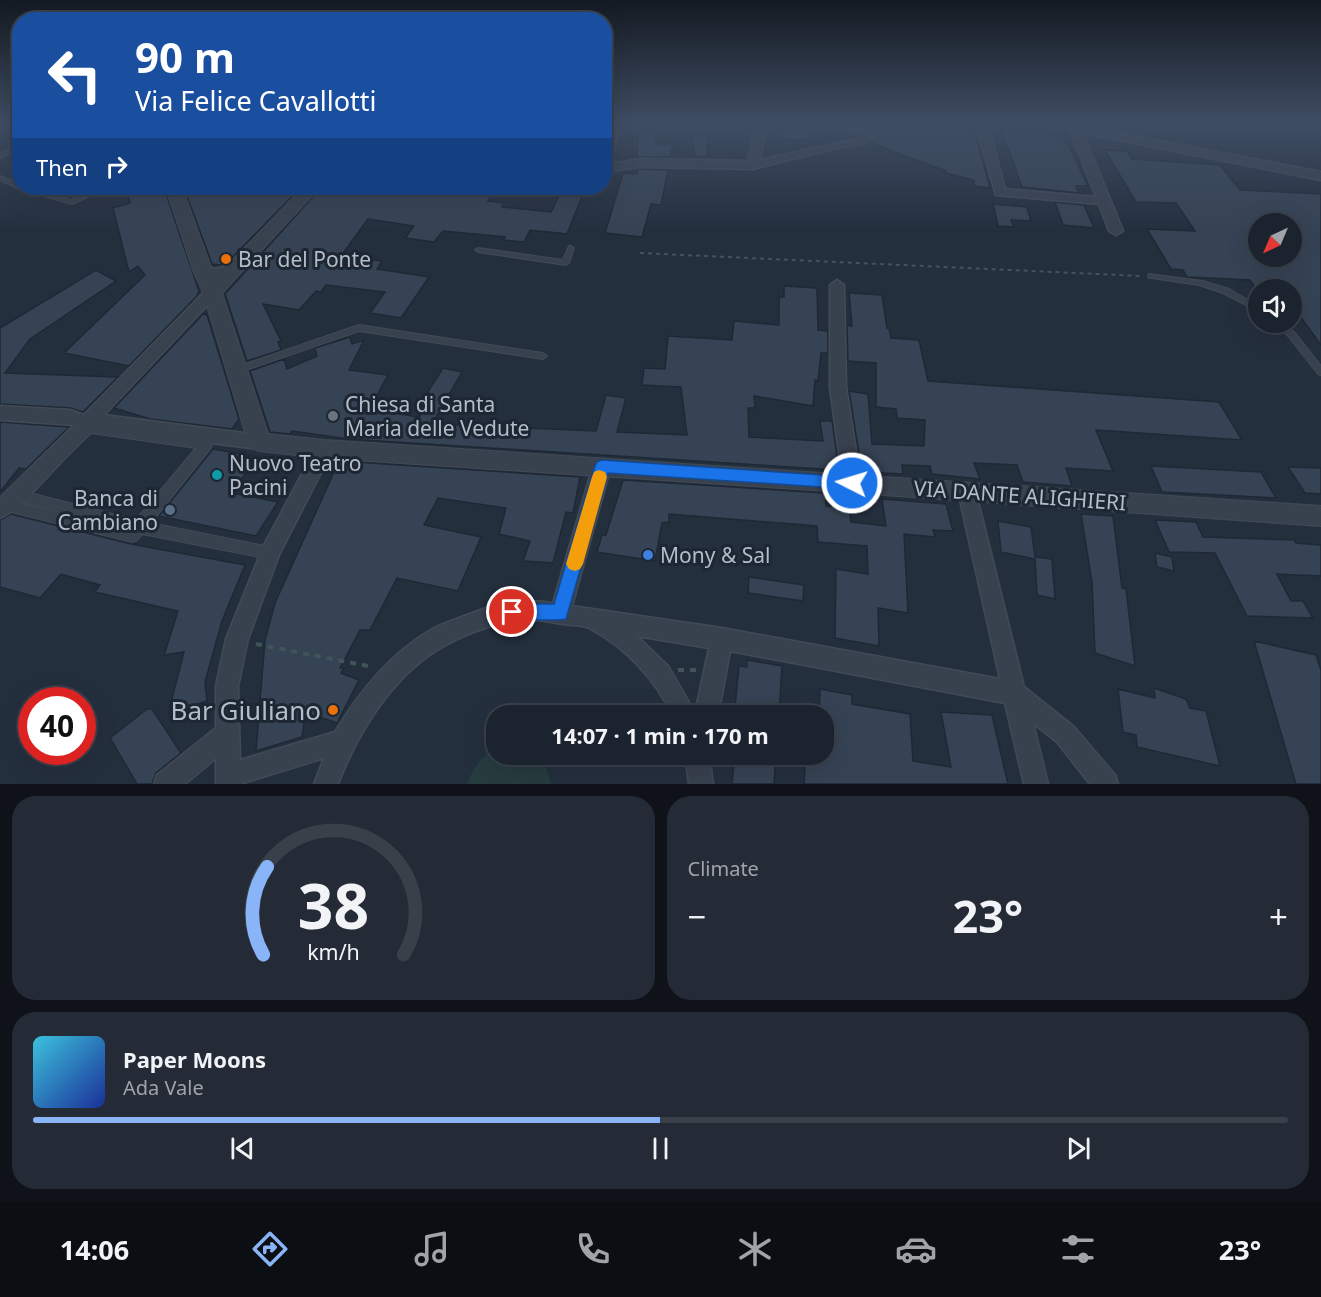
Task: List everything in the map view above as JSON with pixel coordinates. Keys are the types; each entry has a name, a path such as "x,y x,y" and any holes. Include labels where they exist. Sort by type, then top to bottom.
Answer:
{"street":[{"path":"753,165 754,159"},
{"path":"612,167 641,163 753,165 780,159"},
{"path":"991,159 1000,192 1104,201"},
{"path":"1087,159 1116,231"},
{"path":"1232,159 1321,176"},
{"path":"0,413 70,417 86,422 259,441 212,292 202,270 176,195"},
{"path":"0,510 12,493 86,422 304,195"},
{"path":"202,270 215,274 236,267"},
{"path":"837,285 838,387 852,483"},
{"path":"12,493 88,428 206,444 139,527"},
{"name":"VIA DANTE ALIGHIERI","path":"259,441 324,448 967,490 1321,516"},
{"path":"324,448 270,553 236,640 227,686 228,780 343,741"},
{"path":"560,613 602,466"},
{"path":"967,490 1036,784"},
{"path":"12,493 139,527 270,553"},
{"path":"324,779 358,715 394,671 415,653 438,637 476,621 512,612 536,610 723,639 1014,693 1065,734 1106,784"},
{"path":"560,613 599,624 634,646 664,677 679,705"},
{"path":"708,705 723,639"},
{"path":"166,784 228,733"},
{"path":"698,765 701,784"}],"lane":[{"path":"48,195 72,202 88,195"},
{"path":"478,250 566,262 571,249"},
{"path":"1152,276 1199,283 1226,291 1248,303"},
{"path":"236,370 359,328 543,356"},
{"path":"1291,333 1321,372"}],"path":[{"path":"640,253 843,264 1152,276"},
{"path":"236,640 394,671"}],"green space":[{"path":"486,756 486,765 545,765 551,784 467,784 478,764"}],"building":[{"path":"913,159 982,159 990,188 974,186 974,180 946,173 946,171"},
{"path":"1012,159 1075,159 1088,186 1076,186 1079,193 1022,187"},
{"path":"1110,159 1220,165 1240,190 1321,194 1321,345 1302,319 1302,279 1248,280 1187,277 1183,270 1171,269 1147,229 1195,231 1176,203 1136,202"},
{"path":"637,170 668,170 661,205 651,204 642,237 605,233 623,173 637,174"},
{"path":"128,195 166,195 199,291 197,296 129,366 64,353 145,275 138,266 129,272 113,208 130,203"},
{"path":"187,195 293,195 226,264 212,264"},
{"path":"315,195 492,195 488,201 504,203 502,207 551,212 560,195 582,196 567,234 530,230 524,242 503,240 505,237 443,231 434,242 405,238 414,226 368,219 341,256 382,261 377,269 429,277 401,318 370,313 385,292 326,285 321,292 316,291 299,310 263,304 281,341 278,342 281,350 247,361 225,294"},
{"path":"1055,202 1084,205 1094,228 1063,225"},
{"path":"993,204 1027,207 1031,221 1011,220 1014,227 998,226"},
{"path":"96,270 116,281 30,339 5,373 118,377 83,412 70,408 0,404 0,328"},
{"path":"784,286 817,288 818,330 828,331 828,353 821,353 818,381 815,380 813,406 754,396 755,408 748,408 749,437 823,441 820,421 832,421 839,470 348,439 292,431 290,434 270,432 250,371 284,359 287,369 317,356 315,348 350,337 352,344 364,340 349,370 388,375 374,401 383,402 378,411 419,417 433,394 427,393 443,368 462,372 432,424 596,431 606,395 626,398 617,432 687,435 681,387 642,385 644,368 665,369 668,336 732,340 734,321 779,325 779,297 784,297"},
{"path":"849,293 882,295 887,328 889,328 891,338 919,340 928,381 1219,402 1242,440 1096,430 1113,471 1066,468 1072,486 1023,482 1017,465 974,463 980,479 932,474 930,466 902,465 903,474 862,472 849,391 868,394 872,444 924,446 925,420 897,418 896,409 876,407 876,363 848,361 847,325 852,326"},
{"path":"203,314 207,315 239,419 232,429 150,419 114,408"},
{"path":"0,422 69,427 26,469 19,468 0,492"},
{"name":"Nuovo Teatro Pacini","path":"213,449 257,457 232,493 278,502 256,536 159,516"},
{"path":"339,461 580,477 573,513 566,512 553,563 523,561 530,541 499,534 506,508 438,498 424,525 481,537 458,591 397,578 370,630 360,630 340,668 344,668 341,673 359,680 337,723 317,716 304,723 302,737 256,751 265,640 275,603"},
{"path":"1151,466 1261,472 1276,498 1162,492"},
{"path":"1288,467 1321,468 1321,494 1305,493"},
{"path":"623,480 825,493 826,506 849,508 851,522 886,526 882,499 946,504 953,531 933,530 935,537 904,534 908,613 878,608 879,646 835,638 836,569 868,574 867,546 818,542 817,526 669,514 669,522 662,523 655,561 597,552 602,535 606,535"},
{"path":"11,514 131,544 245,565 222,621 205,682 207,701 168,714 184,652 164,655 178,611 95,592 100,585 61,574 40,598 0,587 0,520"},
{"path":"1081,514 1113,516 1122,588 1126,589 1135,666 1095,653 1092,582"},
{"path":"1155,520 1196,522 1203,537 1294,540 1296,543 1321,545 1321,576 1277,574 1291,601 1303,601 1313,618 1247,616 1215,553 1169,552"},
{"path":"998,521 1031,527 1035,557 1052,559 1055,599 1037,595 1035,559 1001,552"},
{"path":"1155,553 1172,557 1174,571 1157,567"},
{"path":"749,577 804,585 803,601 748,593"},
{"path":"1254,641 1316,655 1321,670 1321,784 1296,784"},
{"path":"747,660 782,666 780,705 735,705 739,666 747,667"},
{"path":"1154,688 1186,699 1190,708 1206,711 1220,766 1137,747 1136,735 1123,732 1118,689 1155,698"},
{"path":"820,689 852,695 852,704 910,714 913,761 951,767 941,712 992,715 1008,784 804,784 805,765 834,765 834,705 819,705"},
{"path":"147,709 152,709 181,753 156,773 152,784 137,784 110,738"},
{"path":"734,765 775,765 774,784 732,784"}],"slow traffic":[{"path":"575,564 599,477"}],"place":[{"name":"Bar del Ponte","path":"226,259"},
{"name":"Chiesa di Santa Maria delle Vedute","path":"333,416"},
{"name":"Nuovo Teatro Pacini","path":"217,475"},
{"name":"Banca di Cambiano","path":"170,510"},
{"name":"Mony & Sal","path":"648,555"},
{"name":"Bar Giuliano","path":"333,710"}],"route":[{"path":"512,612 536,610 560,613 602,466 852,483"}]}
